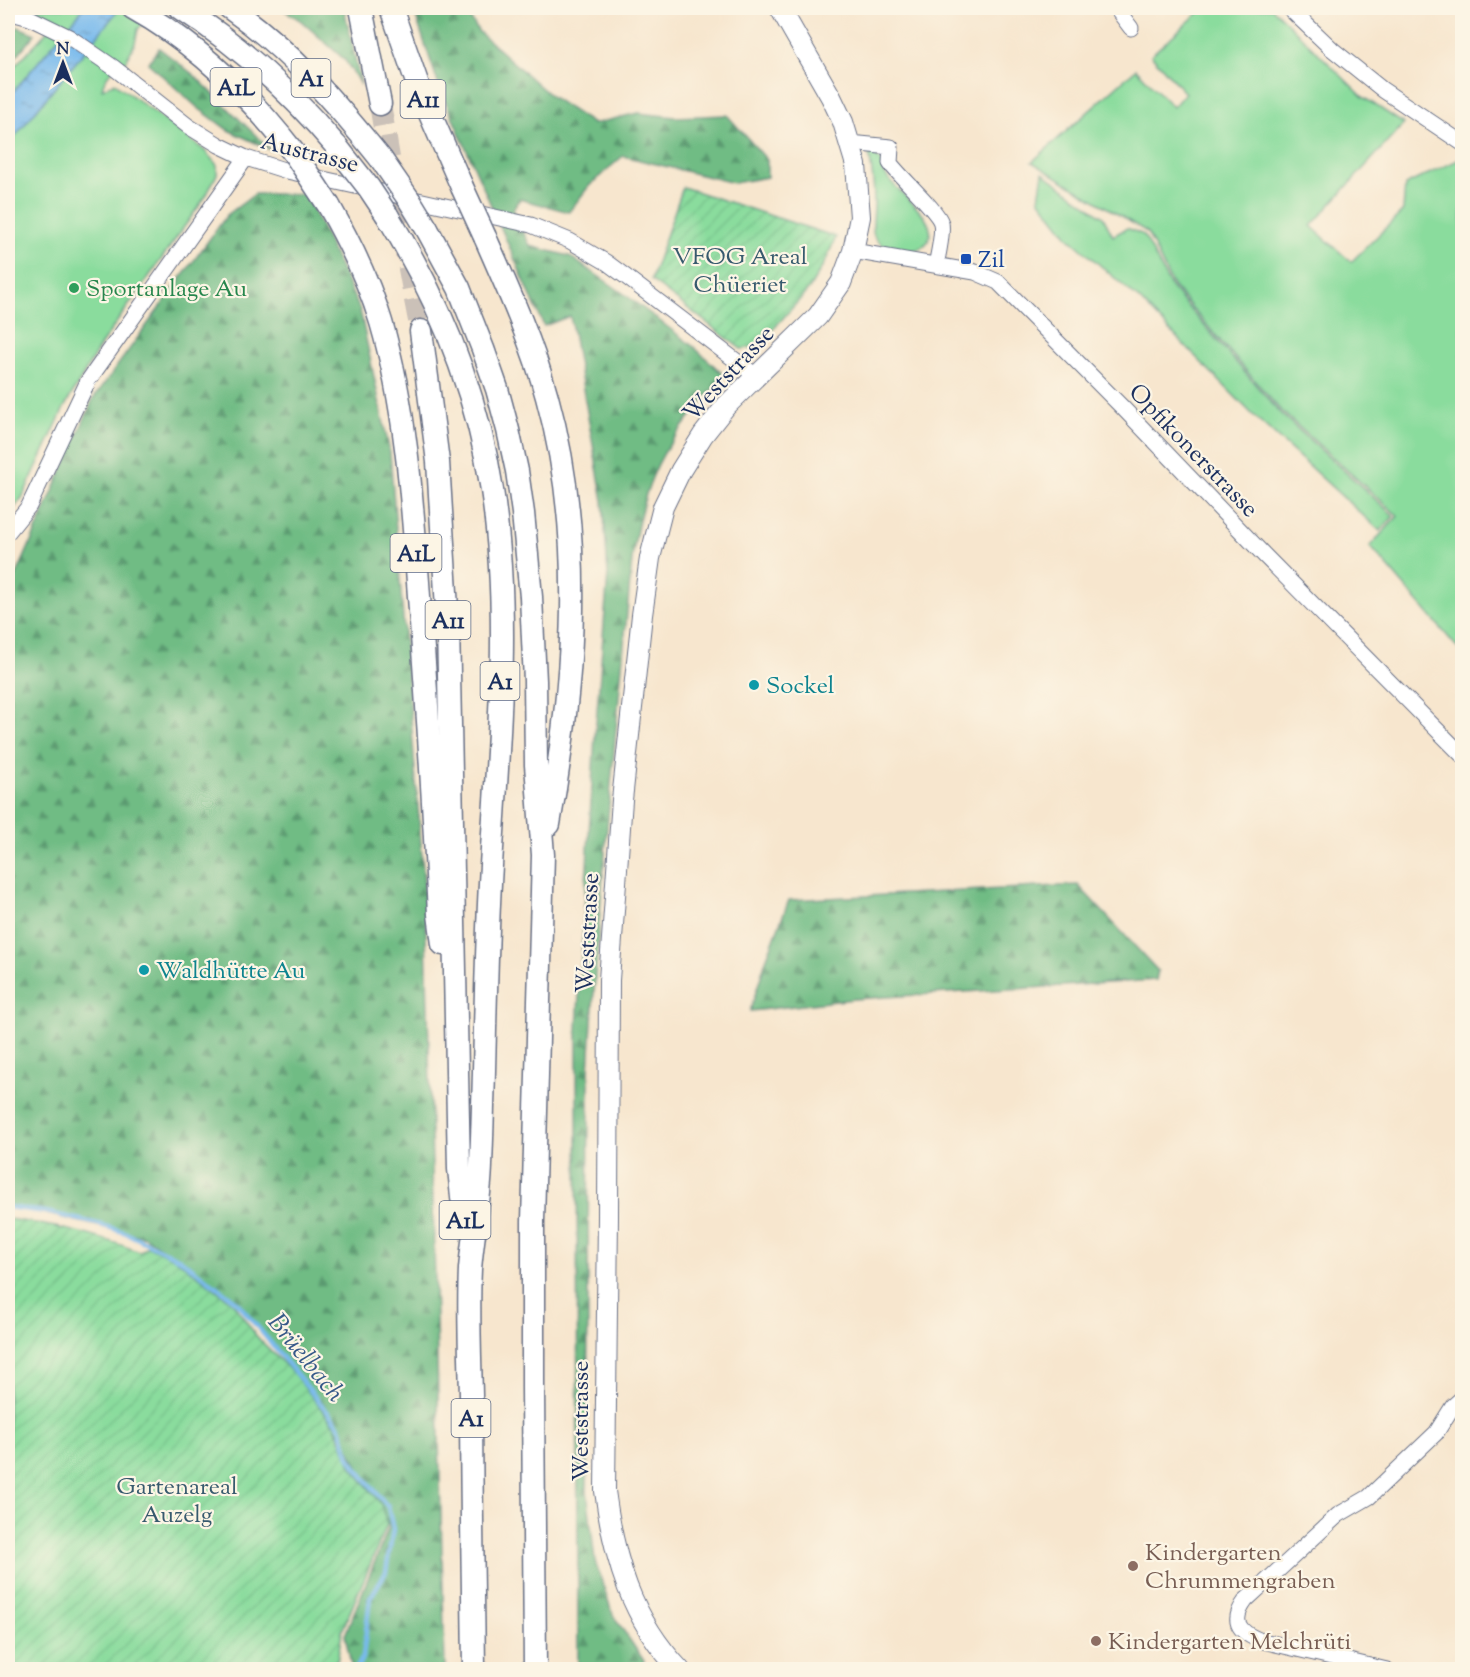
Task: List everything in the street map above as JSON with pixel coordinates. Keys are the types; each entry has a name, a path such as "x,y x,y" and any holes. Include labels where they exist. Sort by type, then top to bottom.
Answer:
{"highway":[{"name":"A1L","path":"133,8 170,32 231,82 262,114 294,153 329,206 351,248 373,300 390,356 399,404 411,505 432,778 439,914 457,1038"},
{"name":"A1","path":"230,8 271,40 305,72 381,159 410,201 459,288 483,349 508,430 517,471 531,597 536,765 543,855 533,1232 535,1670"},
{"name":"A11","path":"361,8 380,104"},
{"name":"A11","path":"390,8 420,91 535,357 557,437 565,478 572,560 569,663 559,767 543,855"},
{"name":"A1","path":"184,9 240,50 295,101 337,147 387,215 429,291 460,363 470,392 492,488 498,530 502,613 485,993 481,1169 470,1270 474,1670"},
{"name":"A11","path":"422,331 438,462 445,564 454,911"},
{"name":"A1L","path":"454,911 459,1169 470,1270"},
{"path":"535,1627 539,1670"}],"main road":[{"name":"Weststrasse","path":"680,1670 666,1656 646,1626 629,1593 610,1528 605,1491 610,952 619,831 646,586 663,507 671,488 703,435 726,406 819,316 841,283 853,251 860,217 856,165 850,143 831,97 780,8"}],"street":[{"path":"1116,8 1131,28"},
{"path":"1289,8 1332,50 1383,90 1462,143"},
{"path":"8,12 20,14 69,37 104,60 188,126 246,158"},
{"path":"850,143 891,147 890,163 936,213 941,224 936,265"},
{"name":"Austrasse","path":"8,532 29,507 88,381 246,158 287,171 514,221 570,241 606,262 756,376"},
{"name":"Opfikonerstrasse","path":"853,251 975,272 998,282 1462,754"},
{"path":"1387,1670 1258,1640 1241,1630 1237,1618 1239,1609 1338,1515 1369,1497 1436,1433 1453,1406 1462,1398"}],"green space":[{"path":"35,8 84,8 8,98 8,73 55,20"},
{"name":"Sportanlage Au","path":"120,8 158,8 138,29 135,43 126,61 111,72 102,89 115,83 204,150 217,165 217,174 206,196 102,343 65,406 22,498 8,516 8,145"},
{"path":"281,8 344,8 361,85 345,60 300,20"},
{"path":"413,8 464,8 479,32 552,97 593,124 638,113 675,117 727,115 767,160 767,177 734,183 623,156 589,186 569,212 520,199 513,209 530,246 569,256 623,293 694,347 724,375 664,453 647,492 636,532 608,815 589,1070 587,1491 595,1561 613,1615 644,1661 642,1669 578,1669 577,1028 595,735 608,574 603,501 570,316 544,326 440,89"},
{"path":"1204,8 1272,8 1363,97 1404,124 1311,226 1351,262 1403,211 1405,185 1462,160 1462,653 1370,546 1398,516 1281,411 1173,286 1147,232 1032,162 1136,69 1173,107 1185,93 1151,55"},
{"path":"18,27 35,34 8,66 8,28"},
{"path":"159,48 194,75 271,150 228,130 198,108 148,63"},
{"path":"871,152 881,161 885,174 926,220 930,228 930,236 927,243 920,248 894,250 886,247 874,236 874,188 869,154"},
{"path":"1043,173 1103,217 1113,236 1127,228 1144,235 1171,287 1280,413 1394,516 1380,531 1252,414 1140,300 1070,239 1039,199"},
{"name":"VFOG Areal Chüeriet","path":"683,187 836,237 809,289 757,347 741,349 651,280"},
{"path":"255,194 306,194 360,310 390,453 425,895 445,1669 352,1669 345,1635 389,1527 345,1442 240,1303 145,1237 8,1205 8,595 93,399 227,215"},
{"path":"1078,885 1158,971 1156,980 854,999 750,1011 766,960 789,900"},
{"name":"Gartenareal Auzelg","path":"8,1219 75,1231 140,1252 148,1246 177,1260 233,1303 258,1338 294,1374 334,1425 352,1467 381,1504 387,1525 342,1631 336,1669 8,1669"}],"water":[{"path":"84,8 120,8 8,145 8,98"}],"waterway":[{"name":"Brüelbach","path":"8,1207 46,1212 98,1224 124,1232 180,1259 237,1302 340,1427 349,1457 388,1507 393,1529 386,1572 370,1598 363,1656 356,1670"}],"tunnel":[{"path":"380,104 421,331"}],"place":[{"name":"Zil","path":"966,259"},
{"name":"Sportanlage Au","path":"74,288"},
{"name":"Sockel","path":"754,685"},
{"name":"Waldhütte Au","path":"144,970"},
{"name":"Kindergarten Chrummengraben","path":"1133,1566"},
{"name":"Kindergarten Melchrüti","path":"1096,1641"}]}
